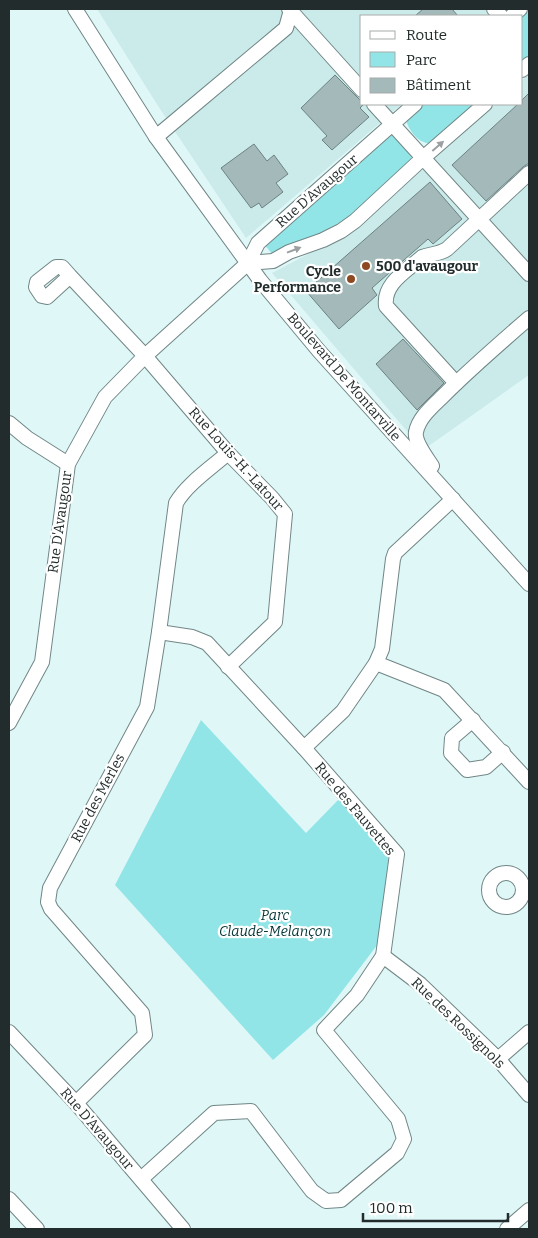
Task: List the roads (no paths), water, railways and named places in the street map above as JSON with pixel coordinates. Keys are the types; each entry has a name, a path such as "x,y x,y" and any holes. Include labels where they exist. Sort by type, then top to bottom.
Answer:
{"street":[{"name":"Boulevard De Montarville","path":"75,9 156,137 260,280 319,351 529,584"},
{"path":"156,137 286,28 291,9"},
{"path":"291,9 360,88"},
{"path":"375,105 529,274"},
{"name":"Rue D'Avaugour","path":"9,723 42,662 68,464 105,397 145,356 248,263 258,242 414,105"},
{"path":"248,263 273,261 289,252 323,240 355,221 422,158 484,105"},
{"path":"456,383 391,313 386,306 386,294 391,284 422,257 444,252 529,173"},
{"name":"Rue Louis-H.-Latour","path":"70,276 145,356 228,453 285,514 275,622 228,667"},
{"path":"442,487 418,443 416,433 424,416 474,365 529,318"},
{"path":"9,423 27,438 68,464"},
{"name":"Rue des Merles","path":"76,1103 145,1035 142,1014 51,909 48,902 50,888 147,707 176,503 187,489 228,453"},
{"path":"304,748 343,711 376,664 382,649 395,553 453,499"},
{"name":"Rue des Fauvettes","path":"141,1179 214,1113 251,1111 312,1191 326,1202 341,1200 397,1152 404,1139 398,1119 324,1030 357,996 382,956 397,854 304,748 207,643 192,637 159,632"},
{"path":"376,664 444,690 529,782"},
{"path":"472,720 452,738 451,753 467,770 486,766 503,752"},
{"name":"Rue des Rossignols","path":"382,956 420,984 498,1059 529,1094"},
{"name":"Rue D'Avaugour","path":"9,1032 76,1103 183,1229"},
{"path":"498,1059 529,1032"},
{"path":"9,1198 37,1229"},
{"path":"507,1229 529,1210"}],"place":[{"name":"500 d'avaugour","path":"366,266"},
{"name":"Cycle Performance","path":"351,279"}],"park label":[{"name":"Parc Claude-Melançon","path":"275,924"}]}
